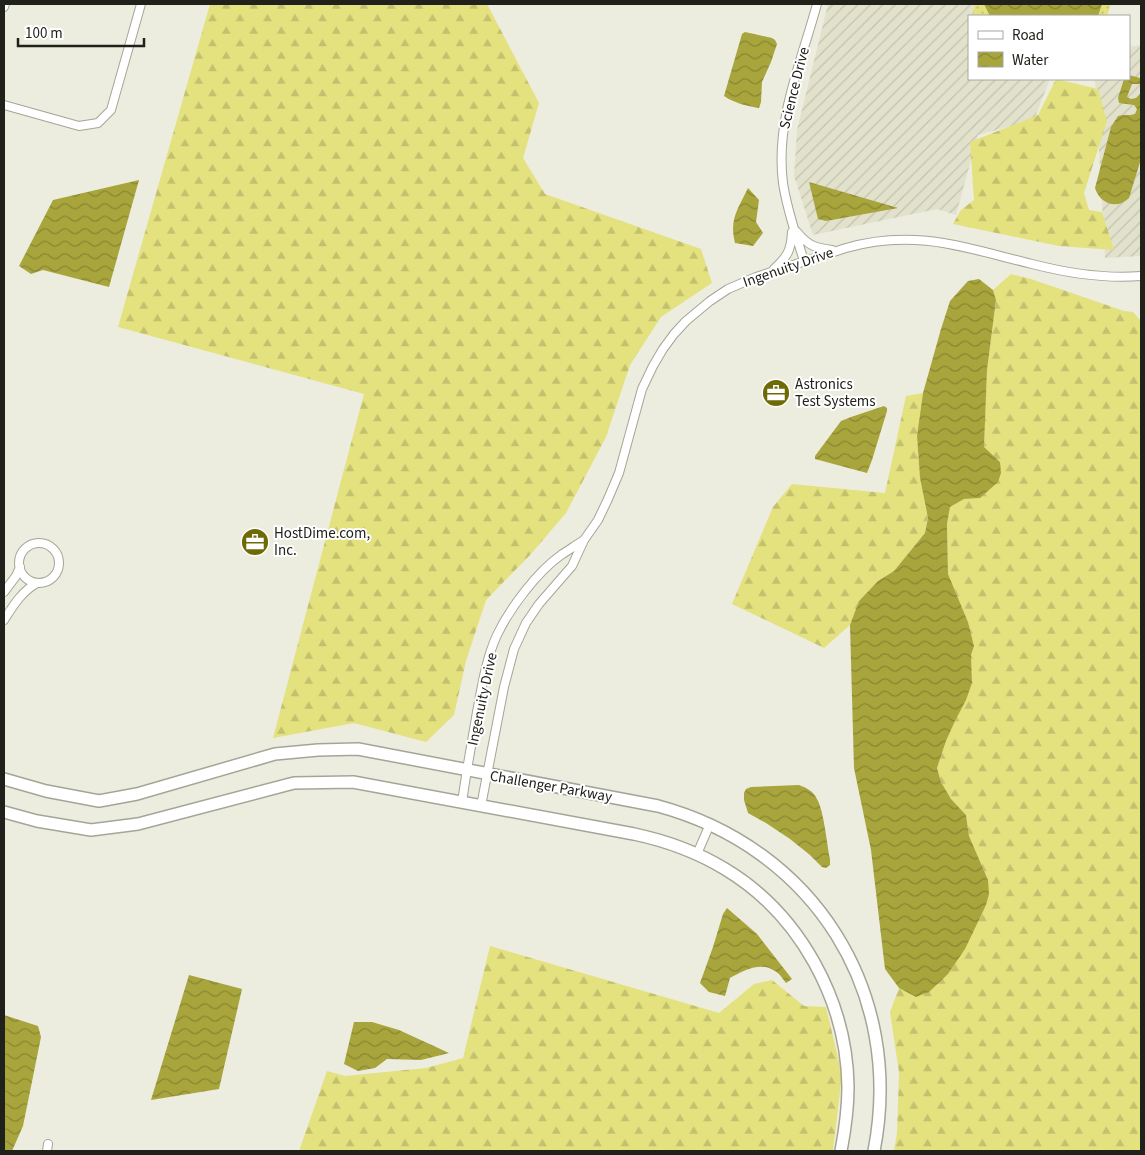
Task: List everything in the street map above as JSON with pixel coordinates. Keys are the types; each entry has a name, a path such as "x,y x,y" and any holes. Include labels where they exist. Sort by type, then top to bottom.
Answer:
{"main road":[{"name":"Challenger Parkway","path":"4,779 46,791 99,801 137,794 275,754 318,750 358,750 658,806 683,813 710,824 748,845 787,875 819,910 852,964 869,1008 878,1055 880,1108 874,1151"},
{"path":"4,812 37,822 91,830 138,824 294,783 353,782 649,837 673,844 697,854 726,870 757,892 775,909 801,940 824,980 834,1004 847,1064 848,1104 841,1151"}],"street":[{"path":"4,105 79,126 98,123 111,110 142,4"},
{"name":"Science Drive","path":"804,261 786,203 781,151 787,109 817,4"},
{"path":"793,227 812,246 837,250"},
{"path":"770,272 784,259 789,251 793,227"},
{"name":"Ingenuity Drive","path":"481,806 504,687 514,649 526,623 539,604 572,566 584,540 598,520 614,486 642,389 653,366 674,334 710,300 756,276 860,243 884,240 916,239 960,246 1034,265 1082,274 1115,277 1141,276"},
{"name":"Ingenuity Drive","path":"462,803 484,677 497,635 509,613 524,592 560,555 584,540"},
{"path":"4,592 16,576 20,567 22,553 31,545 45,544 55,551 59,561 58,571 53,578 27,588 4,620"},
{"path":"20,567 25,577 37,583"},
{"path":"697,854 710,824"}],"shaded area":[{"path":"828,4 985,4 989,15 968,15 968,80 1050,80 1034,120 978,135 956,215 937,209 813,235 794,176 797,130"},
{"path":"1141,45 1141,256 1105,258 1095,80 1130,80 1130,47"}],"green space":[{"path":"210,4 487,4 539,103 523,158 545,194 701,249 712,283 661,317 630,365 606,437 566,513 530,555 486,600 466,661 454,715 426,742 354,723 273,738 364,394 118,327"},
{"path":"975,4 1111,4 1107,15 972,15"},
{"path":"1056,80 1098,89 1107,121 1084,193 1089,210 1102,212 1114,250 1059,246 953,224 961,210 974,200 970,142 1038,115"},
{"path":"1011,274 1124,311 1133,312 1141,321 1141,1151 894,1151 897,1133 899,1072 890,1012 899,988 916,997 986,905 988,880 969,836 966,815 951,799 941,782 937,768 946,741 972,683 971,655 974,646 968,622 948,574 947,524 950,507 964,499 980,498 1000,462 984,448 987,370 996,301 993,290"},
{"path":"923,393 917,436 920,478 928,518 925,533 894,571 878,581 859,601 850,625 824,648 732,604 773,507 792,484 885,493 906,396"},
{"path":"490,946 719,1013 754,984 772,980 804,1006 826,1007 842,1075 833,1151 299,1151 327,1071 345,1076 426,1068 463,1058"}],"water":[{"path":"984,4 1102,4 1098,15 990,15"},
{"path":"745,32 772,38 777,44 762,82 759,108 732,101 724,96 742,34"},
{"path":"1130,75 1141,79 1140,84 1132,84 1127,97 1131,99 1136,98 1141,93 1141,159 1129,198 1119,204 1109,204 1097,194 1095,188 1111,127 1118,116 1135,114 1137,109 1134,105 1119,103 1118,98 1124,80 1130,80"},
{"path":"139,180 109,287 43,270 31,274 19,266 53,200"},
{"path":"809,182 898,208 826,221 818,219"},
{"path":"748,188 759,200 756,222 763,233 753,246 735,243 733,235 736,214"},
{"path":"979,279 993,290 996,300 987,370 984,447 1000,462 1001,473 998,482 980,498 964,499 950,507 947,524 948,574 968,622 974,646 971,655 972,683 946,741 937,768 941,782 951,799 966,815 969,836 988,880 989,894 986,905 965,949 948,974 929,992 916,997 899,988 885,969 871,850 854,768 850,625 859,601 878,581 894,571 925,533 928,518 920,478 917,436 923,393 950,301 968,281"},
{"path":"884,406 887,408 887,411 867,473 815,459 815,456 841,421"},
{"path":"799,785 812,792 819,804 830,859 830,865 826,868 822,867 790,839 748,813 744,800 746,789 751,787"},
{"path":"727,908 757,934 792,979 786,983 778,973 769,968 752,968 730,978 725,996 709,992 700,983 723,914"},
{"path":"189,975 242,989 219,1089 151,1100"},
{"path":"4,1015 38,1026 41,1037 23,1126 12,1151 4,1151"},
{"path":"354,1022 372,1022 399,1030 449,1053 421,1060 387,1059 375,1068 358,1071 344,1064"}],"place":[{"name":"Astronics Test Systems","path":"776,393"},
{"name":"HostDime.com, Inc.","path":"255,542"}]}
